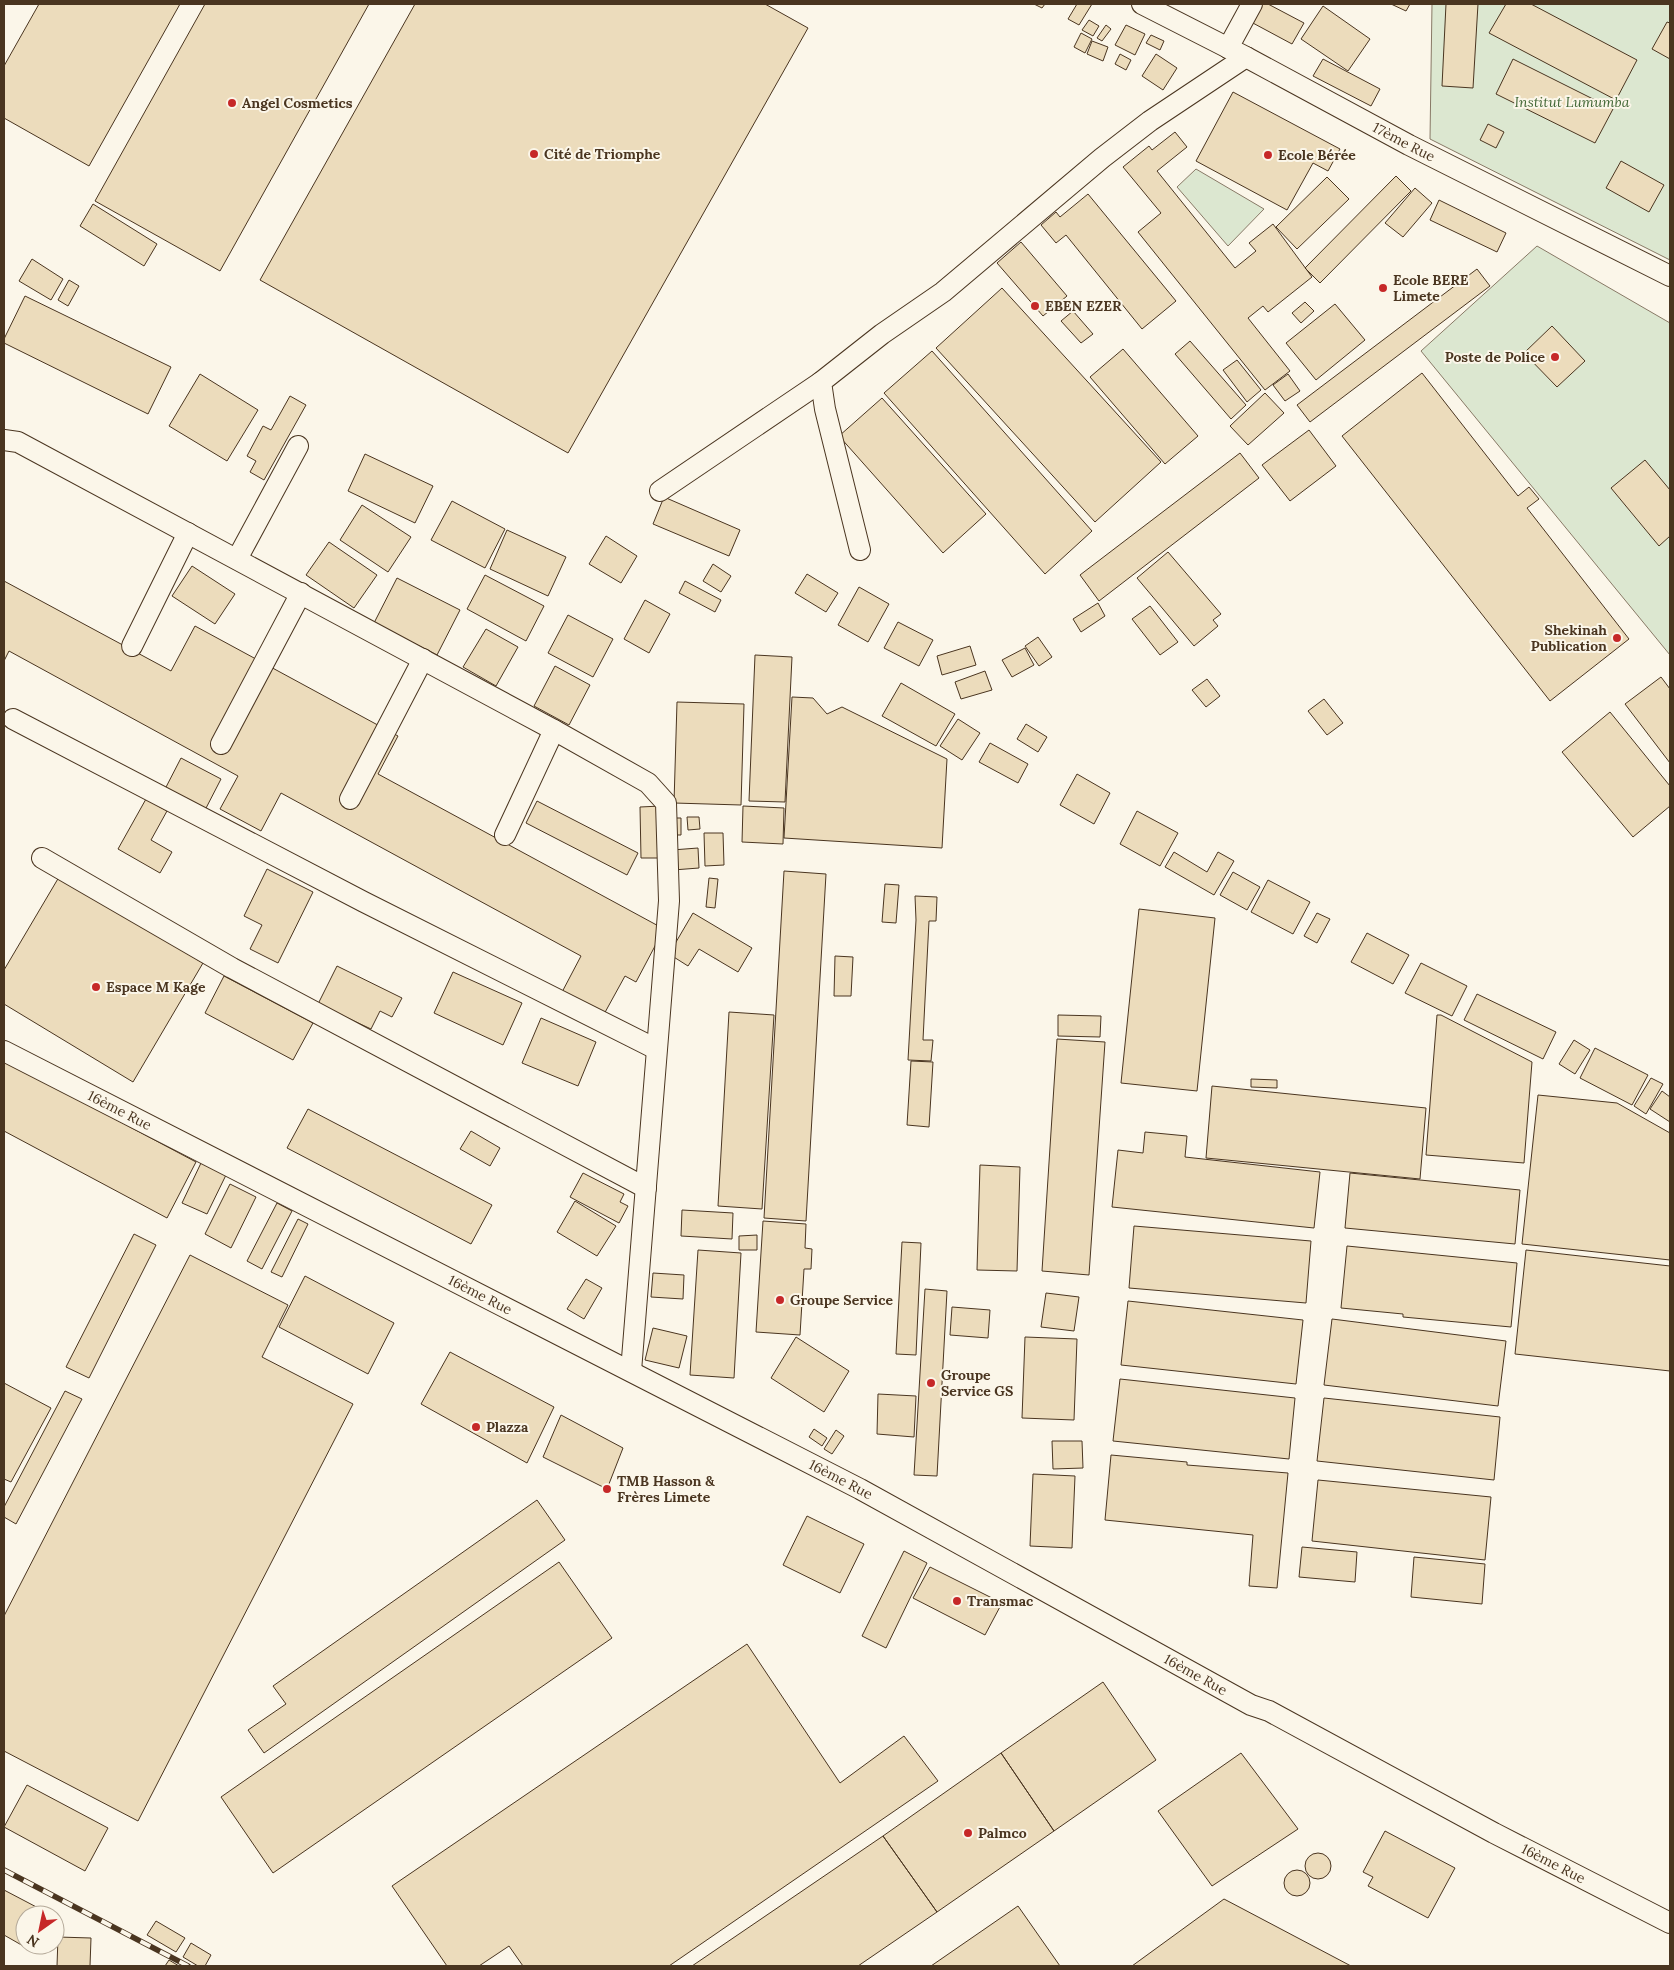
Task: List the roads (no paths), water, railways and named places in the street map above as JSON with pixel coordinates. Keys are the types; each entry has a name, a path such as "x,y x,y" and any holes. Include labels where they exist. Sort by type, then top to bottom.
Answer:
{"street":[{"name":"17ème Rue","path":"1142,4 1246,57 1409,145 1670,276"},
{"path":"1228,48 1252,4"},
{"path":"660,491 821,382 882,334 943,292 1102,158 1150,121 1246,57"},
{"path":"821,382 825,409 860,550"},
{"path":"4,440 18,442 554,730 648,783 666,803 669,901 631,1371"},
{"path":"237,559 298,446"},
{"path":"132,646 188,533"},
{"path":"221,744 301,593"},
{"path":"350,798 423,659"},
{"path":"13,718 364,902 656,1049"},
{"path":"505,834 554,730"},
{"path":"42,858 232,968 646,1188"},
{"name":"16ème Rue","path":"4,1051 860,1489 1251,1705 1269,1711 1494,1833 1670,1923"}],"railway":[{"path":"4,1870 188,1966"}],"place":[{"name":"Angel Cosmetics","path":"232,103"},
{"name":"Cité de Triomphe","path":"534,154"},
{"name":"Ecole Bérée","path":"1268,155"},
{"name":"Ecole BERE Limete","path":"1383,288"},
{"name":"EBEN EZER","path":"1035,306"},
{"name":"Poste de Police","path":"1555,357"},
{"name":"Shekinah Publication","path":"1617,638"},
{"name":"Espace M Kage","path":"96,987"},
{"name":"Groupe Service","path":"780,1300"},
{"name":"Groupe Service GS","path":"931,1383"},
{"name":"Plazza","path":"476,1427"},
{"name":"TMB Hasson & Frères Limete","path":"607,1489"},
{"name":"Transmac","path":"957,1601"},
{"name":"Palmco","path":"968,1833"}],"park label":[{"name":"Institut Lumumba","path":"1572,102"}]}
